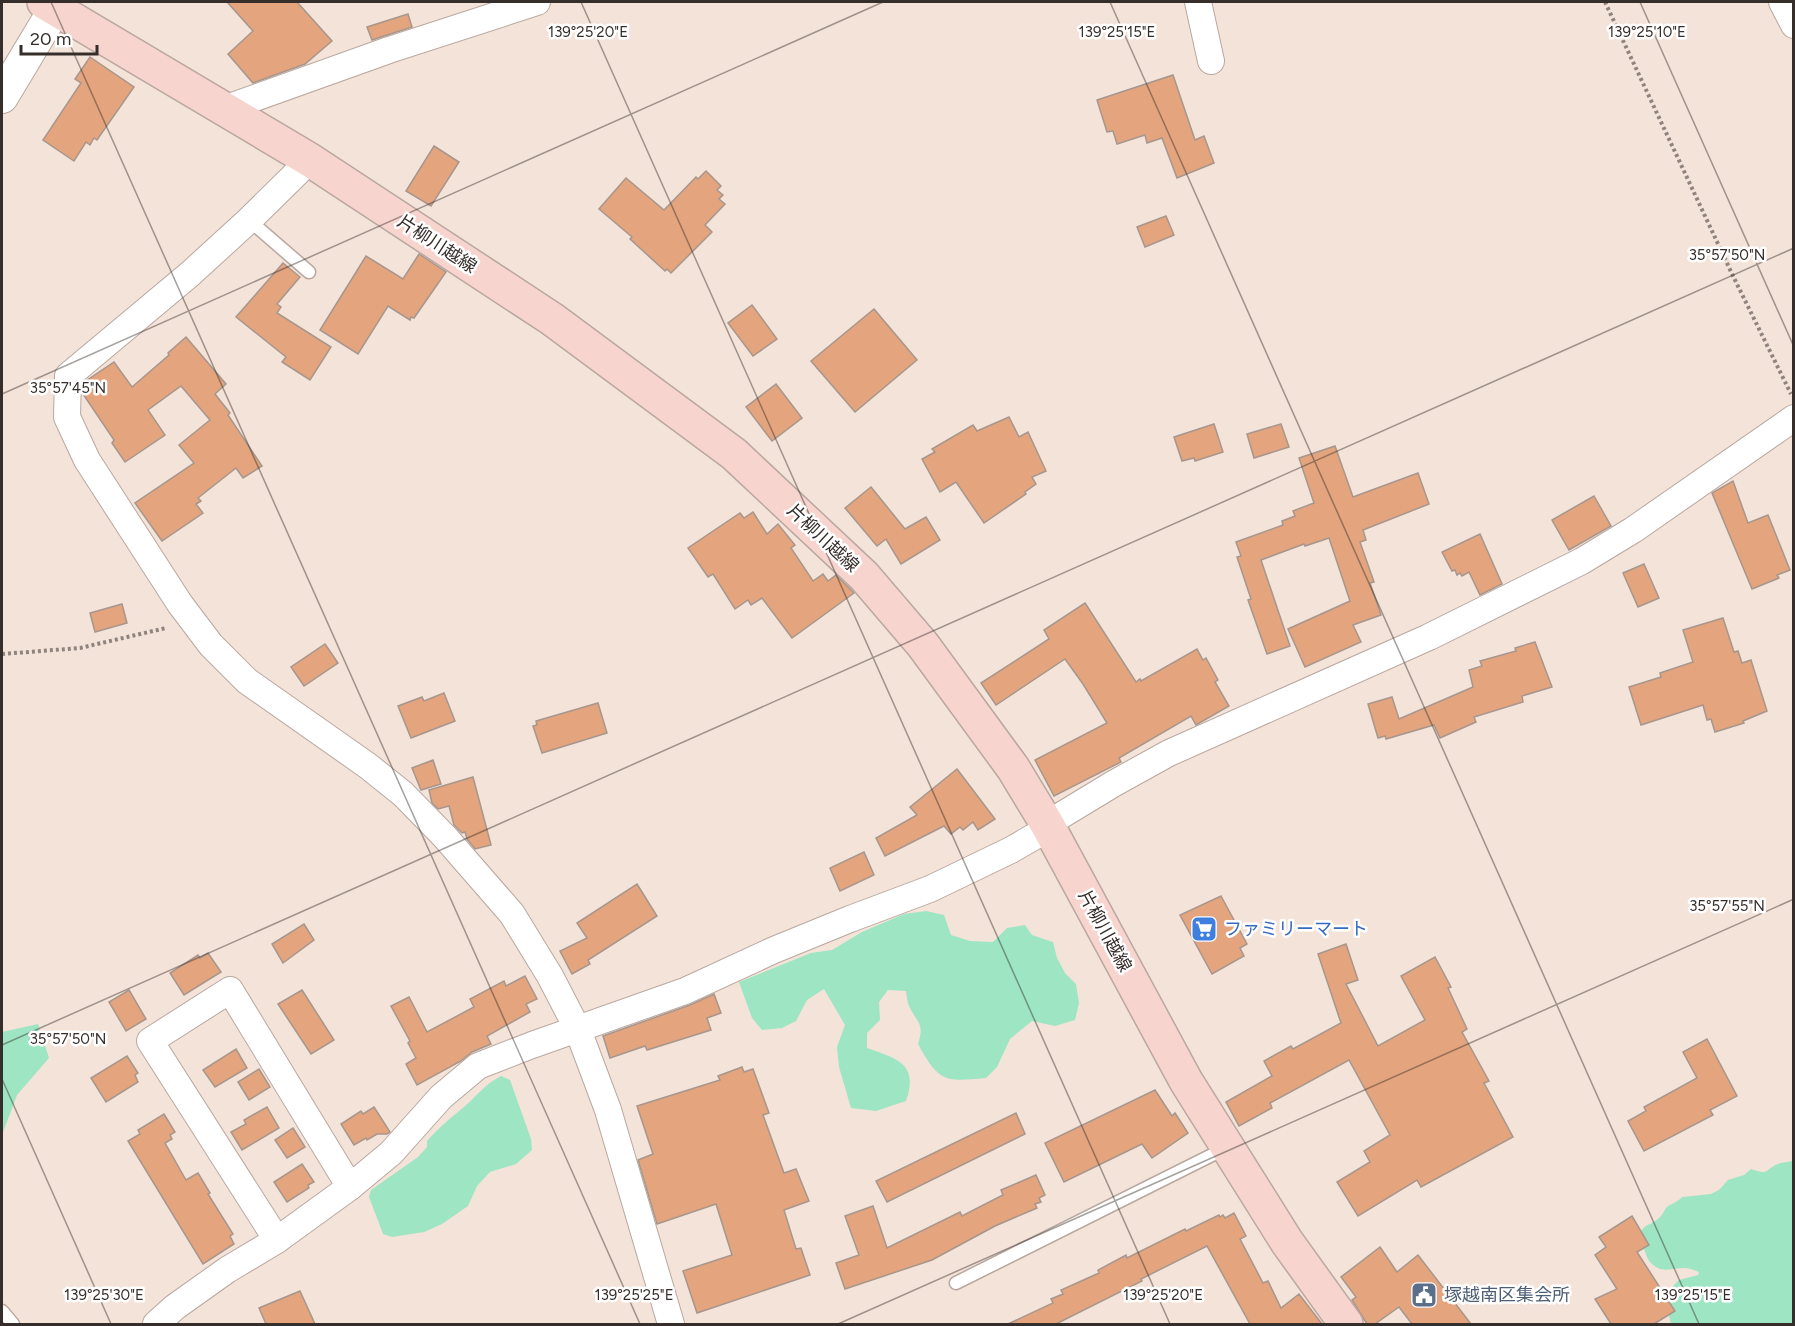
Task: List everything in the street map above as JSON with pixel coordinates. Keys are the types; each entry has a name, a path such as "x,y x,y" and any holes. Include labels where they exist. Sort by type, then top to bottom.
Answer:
{"main road":[{"name":"片柳川越線","path":"52,4 310,160 552,319 734,454 864,576 923,645 1013,768 1048,826 1181,1070 1227,1148 1342,1323"}],"street":[{"path":"225,109 389,50 537,2"},
{"path":"1198,2 1211,61"},
{"path":"1782,2 1794,26"},
{"path":"2,97 52,4"},
{"path":"310,160 190,274 68,376 67,417 87,460 191,621 211,645 247,681 403,794 445,837 512,914 550,976 578,1030 608,1110 671,1324"},
{"path":"156,1324 175,1307 227,1270 277,1240 350,1187 391,1153 441,1097 478,1066 685,991 774,950 930,889 985,864 1169,753 1429,637 1582,561 1633,530 1794,418"},
{"path":"277,1240 150,1041 230,990 350,1187"}],"lane":[{"path":"249,220 309,272"},
{"path":"956,1283 1227,1148"},
{"path":"2,1311 13,1324"}],"path":[{"path":"1605,2 1733,276 1794,400"},
{"path":"2,654 80,648 148,634 191,621"}],"green space":[{"path":"926,911 944,915 951,935 970,941 993,942 1007,928 1025,925 1032,935 1053,942 1057,958 1065,973 1076,984 1079,1003 1075,1020 1055,1026 1032,1021 1010,1039 997,1067 986,1078 952,1079 938,1073 918,1044 920,1027 908,1004 906,991 888,990 879,1002 880,1020 867,1033 867,1048 903,1064 910,1078 906,1101 876,1111 851,1108 839,1067 837,1047 845,1025 824,989 807,1000 796,1021 782,1028 762,1030 752,1018 739,982 811,953 832,950 862,932 904,914"},
{"path":"38,1024 49,1058 17,1095 2,1135 2,1032"},
{"path":"501,1076 510,1080 531,1139 532,1150 516,1164 490,1172 477,1186 468,1206 442,1224 424,1232 392,1237 383,1234 369,1197 371,1190 418,1157 436,1131 486,1086"},
{"path":"1793,1161 1793,1324 1671,1324 1668,1312 1673,1299 1672,1287 1679,1280 1698,1275 1699,1272 1686,1268 1663,1269 1655,1266 1649,1261 1640,1242 1643,1228 1656,1220 1666,1208 1682,1197 1711,1194 1719,1190 1728,1180 1744,1175 1751,1169 1764,1172 1778,1164"}],"building":[{"path":"227,2 297,2 332,41 305,64 253,83 228,54 253,31"},
{"path":"408,14 412,27 372,40 367,27"},
{"path":"90,57 134,87 97,140 94,138 90,145 86,142 74,161 43,140 81,83 75,79"},
{"path":"1173,75 1195,140 1204,136 1214,163 1177,178 1162,138 1147,143 1145,135 1117,144 1113,131 1107,132 1097,100"},
{"path":"434,146 459,162 431,206 406,191"},
{"path":"706,171 721,186 717,190 723,195 719,199 725,204 705,225 712,232 671,273 667,269 665,271 630,239 632,237 599,209 626,178 664,210 696,177 698,179"},
{"path":"1166,216 1174,235 1145,247 1137,227"},
{"path":"419,254 446,272 414,318 411,317 410,320 388,306 358,354 320,330 366,256 403,279"},
{"path":"283,263 300,277 277,304 281,307 277,313 331,347 310,380 282,362 286,357 236,317"},
{"path":"752,305 777,339 753,356 728,323"},
{"path":"874,309 917,360 855,412 811,361"},
{"path":"186,337 226,384 215,394 230,413 228,415 262,466 243,478 236,468 198,498 201,501 196,504 203,513 162,541 135,503 194,463 179,445 210,420 181,386 148,410 165,435 125,462 112,443 114,440 83,394 83,383 114,362 132,387"},
{"path":"776,384 802,418 772,441 746,407"},
{"path":"1009,417 1019,437 1028,432 1046,471 1032,477 1036,484 1025,492 1026,494 984,523 956,482 940,492 922,459 935,452 932,449 973,425 977,431"},
{"path":"1214,424 1223,452 1195,461 1194,458 1182,461 1174,437"},
{"path":"1281,424 1289,447 1254,458 1247,434"},
{"path":"1335,446 1353,497 1418,473 1429,504 1363,530 1366,540 1360,542 1374,582 1370,583 1381,615 1353,625 1361,642 1305,667 1288,629 1350,601 1329,538 1305,546 1304,544 1261,560 1290,646 1267,654 1248,600 1251,599 1237,557 1241,556 1236,542 1283,525 1282,521 1295,516 1293,511 1314,503 1299,458"},
{"path":"1733,481 1748,523 1768,515 1790,570 1777,575 1779,578 1752,589 1712,493"},
{"path":"871,487 905,529 926,517 940,540 901,564 886,539 877,546 845,508"},
{"path":"1594,496 1611,526 1569,550 1552,520"},
{"path":"753,512 767,534 778,524 795,545 791,548 813,581 823,574 828,581 836,575 854,593 792,638 762,598 751,605 748,600 735,609 713,574 708,577 688,548 740,513 744,518"},
{"path":"1480,534 1502,584 1480,595 1469,572 1462,576 1460,573 1457,575 1455,570 1452,571 1442,552"},
{"path":"1644,564 1659,598 1638,607 1623,573"},
{"path":"1085,603 1136,682 1197,649 1203,660 1206,658 1218,680 1215,682 1229,706 1196,725 1191,716 1119,758 1121,762 1054,796 1035,760 1107,723 1083,684 1065,659 996,705 981,683 1049,639 1044,630"},
{"path":"122,604 127,623 95,632 90,613"},
{"path":"1723,618 1734,652 1738,651 1742,663 1751,660 1767,711 1743,721 1744,723 1715,732 1711,719 1707,720 1703,705 1641,725 1629,687 1661,677 1660,673 1693,662 1683,630"},
{"path":"1535,642 1552,687 1522,696 1523,702 1474,717 1476,722 1440,738 1434,725 1386,739 1385,736 1378,738 1368,704 1392,697 1399,719 1473,687 1469,670 1482,666 1480,661 1516,651 1515,648"},
{"path":"325,644 338,663 304,686 291,667"},
{"path":"444,693 455,721 411,738 398,706 422,697 424,701"},
{"path":"598,703 607,733 542,753 533,726 537,725 536,721"},
{"path":"433,760 441,784 421,790 412,768"},
{"path":"957,769 995,819 978,830 973,822 963,830 960,827 951,834 944,826 885,856 876,838 917,815 910,807"},
{"path":"473,777 491,845 475,849 467,839 465,832 462,833 454,825 449,806 438,809 432,803 429,790"},
{"path":"864,852 874,875 840,891 830,868"},
{"path":"637,884 657,916 588,960 590,964 572,974 560,951 587,938 577,923"},
{"path":"1221,896 1247,944 1240,948 1244,956 1212,974 1180,915"},
{"path":"304,924 314,940 283,963 272,944"},
{"path":"1346,944 1358,980 1346,984 1378,1046 1425,1020 1401,976 1435,957 1451,987 1448,988 1467,1029 1462,1032 1489,1081 1484,1083 1513,1137 1421,1187 1417,1180 1358,1216 1337,1182 1370,1162 1364,1151 1390,1135 1349,1060 1270,1103 1272,1108 1239,1126 1226,1102 1272,1076 1264,1061 1291,1046 1293,1049 1341,1023 1318,954"},
{"path":"208,953 221,972 184,995 170,973 198,955 200,958"},
{"path":"525,976 537,999 526,1004 530,1012 487,1036 491,1044 472,1052 461,1061 417,1085 406,1064 416,1058 408,1043 410,1041 391,1006 409,997 427,1032 474,1007 470,999 504,981 506,986"},
{"path":"129,990 146,1019 126,1031 109,1002"},
{"path":"302,990 334,1040 311,1054 278,1004"},
{"path":"714,994 721,1013 707,1018 711,1030 647,1050 645,1046 610,1058 603,1036"},
{"path":"1707,1039 1737,1096 1710,1110 1713,1115 1644,1151 1628,1121 1646,1111 1644,1107 1697,1078 1683,1052"},
{"path":"236,1049 247,1068 215,1087 203,1070"},
{"path":"127,1056 138,1073 135,1075 138,1082 106,1102 91,1078"},
{"path":"742,1067 744,1072 753,1069 769,1113 763,1115 784,1173 796,1169 809,1201 784,1210 796,1249 801,1248 810,1275 697,1313 683,1271 732,1255 716,1204 657,1224 638,1160 653,1154 637,1106 720,1080 718,1076"},
{"path":"259,1069 270,1087 249,1100 238,1082"},
{"path":"1155,1090 1172,1116 1175,1113 1188,1133 1152,1158 1142,1144 1064,1182 1045,1143"},
{"path":"267,1107 279,1128 242,1150 231,1132 246,1124 244,1120"},
{"path":"374,1107 390,1132 377,1134 354,1145 341,1124 361,1111 363,1114"},
{"path":"1016,1113 1025,1134 887,1202 876,1181"},
{"path":"164,1114 175,1132 170,1135 172,1139 165,1143 186,1180 198,1173 233,1234 230,1236 234,1244 203,1264 128,1141 140,1134 138,1130"},
{"path":"293,1128 305,1147 287,1158 275,1140"},
{"path":"302,1164 314,1182 308,1185 309,1188 287,1202 274,1182"},
{"path":"1036,1175 1045,1195 1039,1198 1041,1202 1035,1204 1037,1208 995,1226 932,1260 845,1289 836,1263 859,1255 845,1216 873,1206 887,1248 960,1212 962,1216 1003,1195 1001,1190"},
{"path":"1234,1213 1246,1236 1240,1239 1263,1283 1268,1281 1281,1308 1299,1294 1322,1324 1250,1324 1207,1246 1056,1324 1008,1324 1053,1303 1051,1299 1063,1294 1061,1290 1099,1273 1098,1270 1126,1255 1127,1258 1219,1215 1225,1218"},
{"path":"1632,1216 1649,1245 1637,1252 1675,1311 1654,1324 1611,1324 1595,1299 1617,1289 1595,1255 1606,1247 1599,1237"},
{"path":"1380,1247 1397,1272 1418,1255 1471,1324 1412,1324 1399,1307 1375,1324 1367,1324 1352,1300 1356,1297 1341,1277"},
{"path":"300,1291 315,1324 266,1324 259,1308"}],"place":[{"name":"ファミリーマート","path":"1204,929"},
{"name":"塚越南区集会所","path":"1424,1295"}]}
